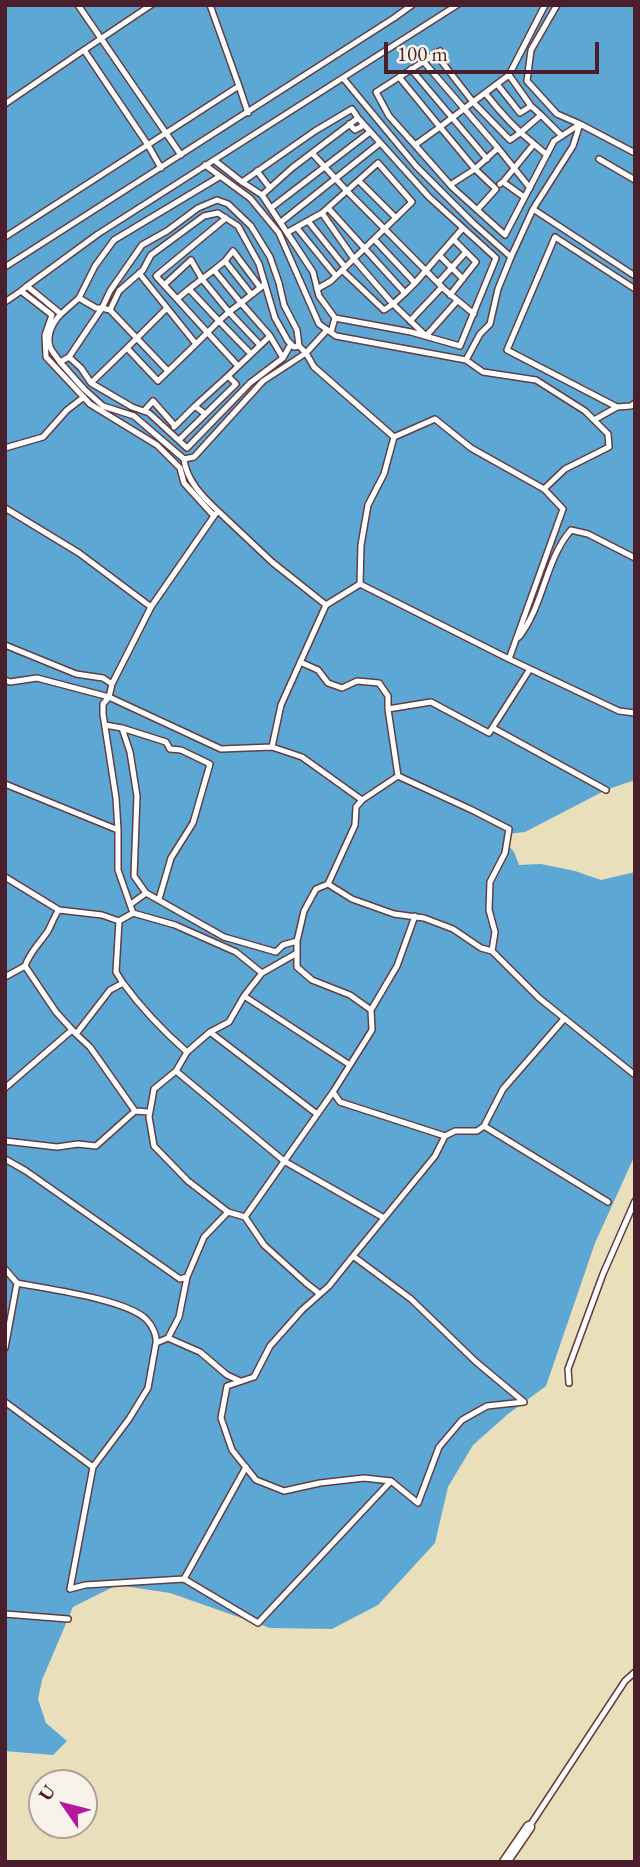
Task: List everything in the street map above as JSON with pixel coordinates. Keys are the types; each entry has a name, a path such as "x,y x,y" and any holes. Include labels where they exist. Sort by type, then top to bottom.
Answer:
{"street":[{"path":"505,1862 529,1827"}],"lane":[{"path":"78,5 181,155"},
{"path":"5,104 151,5"},
{"path":"209,5 248,113"},
{"path":"5,267 412,5"},
{"path":"5,302 98,234 457,5"},
{"path":"415,145 509,75 544,5"},
{"path":"556,5 531,50 527,80 557,114 635,153"},
{"path":"84,50 161,168"},
{"path":"541,115 510,140 473,103 437,52 376,92 389,116 450,184 505,235 554,141 580,124"},
{"path":"423,61 530,188"},
{"path":"411,69 487,159"},
{"path":"509,75 531,106 562,136"},
{"path":"399,77 475,169 496,189"},
{"path":"343,78 416,166 511,257"},
{"path":"497,84 520,113 531,106"},
{"path":"5,237 239,86"},
{"path":"485,93 520,133 547,155"},
{"path":"214,160 242,182 262,195 313,272 319,296 335,318 411,332 460,346 496,258 429,197 352,109 242,182"},
{"path":"490,121 502,114"},
{"path":"262,195 292,168 358,118"},
{"path":"349,124 355,130 364,125"},
{"path":"466,360 480,334 490,324 498,289 511,257 533,209 573,146 580,124"},
{"path":"271,208 370,132"},
{"path":"281,222 380,143"},
{"path":"477,210 534,144"},
{"path":"450,184 475,169 498,148"},
{"path":"312,153 450,295 474,314"},
{"path":"599,159 635,180"},
{"path":"288,232 322,213 378,163 412,202 344,269 317,289"},
{"path":"205,165 250,198 279,233 319,324 336,336 466,360 483,372 536,380 584,411 608,434 609,447 565,469 544,489"},
{"path":"257,171 270,188"},
{"path":"216,513 185,470 184,459 134,416 103,406 83,389 50,346 49,334 56,319 79,298 94,266 114,240 219,177"},
{"path":"359,181 396,218"},
{"path":"503,182 524,197"},
{"path":"301,186 311,198"},
{"path":"61,362 69,356 142,245 167,231 198,208 217,200 228,204 251,226 270,257 284,305 297,330 299,346 314,367 394,437"},
{"path":"328,208 404,293"},
{"path":"533,209 635,275"},
{"path":"110,310 119,291 143,270 151,255 204,216 218,213 238,226 259,264 262,285 275,317 291,344 294,347 299,346"},
{"path":"322,213 354,259 393,304 426,336"},
{"path":"226,218 156,275 238,366"},
{"path":"308,221 344,269 384,310 415,283 463,228"},
{"path":"296,228 336,276"},
{"path":"617,407 508,350 555,237 635,289"},
{"path":"177,299 225,261 244,238"},
{"path":"374,239 415,283"},
{"path":"450,295 476,262 453,239"},
{"path":"233,251 262,285"},
{"path":"410,321 466,252"},
{"path":"439,255 463,279"},
{"path":"164,285 191,260 202,279 260,345"},
{"path":"225,261 251,294"},
{"path":"214,270 270,336 283,358"},
{"path":"139,273 196,344"},
{"path":"127,348 158,381 219,321 262,285"},
{"path":"27,286 61,314"},
{"path":"189,289 251,354"},
{"path":"21,291 52,315 45,335 46,357 90,404 157,445 180,468 184,483 272,562 326,605"},
{"path":"79,298 96,307 110,310 168,371"},
{"path":"426,336 457,301"},
{"path":"90,383 167,308"},
{"path":"184,459 194,457 263,381 306,353 329,331 335,318"},
{"path":"170,432 270,336"},
{"path":"69,356 81,368 90,383 132,407 149,413 187,448 250,383 283,358 291,344"},
{"path":"179,440 236,384 228,376"},
{"path":"5,448 43,437 67,410 84,397"},
{"path":"144,411 153,401 175,426"},
{"path":"594,421 617,407 635,403"},
{"path":"195,406 205,414"},
{"path":"394,437 435,418 471,448 544,489 563,509 509,659"},
{"path":"360,584 360,545 368,505 384,474 394,437"},
{"path":"5,508 79,553 151,607"},
{"path":"133,913 118,870 116,798 103,704 109,697 112,684 151,607 216,513"},
{"path":"515,643 526,627 551,564 571,530 588,534 635,558"},
{"path":"272,747 281,705 326,605 360,584"},
{"path":"360,584 619,711 635,713"},
{"path":"5,646 76,674 103,678 112,684"},
{"path":"300,662 318,670 328,683 342,688 357,681 379,683 388,696 398,776"},
{"path":"388,709 431,702 489,733 530,669"},
{"path":"7,683 37,678 109,697 221,749 272,747 302,757 362,800"},
{"path":"105,725 166,742 170,749 181,750 209,764 193,823 172,858 159,899"},
{"path":"122,728 130,752 137,796 134,876 146,893 224,937 276,952 283,945 297,941"},
{"path":"493,728 606,790"},
{"path":"371,1010 350,995 312,980 297,967 297,941 304,911 316,889 328,884 355,825 356,807 398,776"},
{"path":"398,776 509,829 505,853 490,882 489,910 495,932 492,951"},
{"path":"5,784 118,830"},
{"path":"5,877 59,910 102,915 119,921 133,913 175,925 236,952 262,973"},
{"path":"328,884 352,899 394,914 424,918 453,929 481,948 492,951 539,998 635,1075"},
{"path":"131,904 146,893"},
{"path":"5,977 25,966 30,953 59,910"},
{"path":"245,1217 372,1030 371,1010 397,966 415,916"},
{"path":"119,921 116,972 161,1030 187,1052"},
{"path":"297,953 262,973 244,996 229,1023 210,1031 187,1052 176,1071 154,1089 149,1112 154,1146 188,1181 228,1212 245,1217 264,1245 320,1294"},
{"path":"25,966 56,1012 90,1047 135,1111"},
{"path":"5,1088 74,1032 110,990 123,983"},
{"path":"244,996 349,1065"},
{"path":"353,1256 411,1299 475,1361 524,1402 487,1406 462,1420 439,1447 418,1503 391,1481 364,1478 284,1490 256,1480 232,1450 221,1418 227,1387 254,1377 270,1346 302,1310 329,1286 384,1217 435,1156 445,1136 455,1131 477,1131 484,1126 503,1089 564,1019"},
{"path":"210,1031 317,1114"},
{"path":"176,1071 284,1161 384,1217"},
{"path":"332,1092 340,1102 445,1136"},
{"path":"5,1141 57,1147 78,1144 96,1146 135,1111 149,1112"},
{"path":"484,1126 608,1202"},
{"path":"5,1159 180,1279 187,1277"},
{"path":"569,1383 568,1369 603,1274 635,1201"},
{"path":"156,1343 168,1338 179,1317 187,1277 204,1237 228,1212"},
{"path":"5,1269 18,1283 77,1294 128,1308 146,1319 157,1336 148,1388 129,1419 93,1467 69,1589 85,1585 184,1579 258,1623 391,1481"},
{"path":"5,1348 18,1283"},
{"path":"168,1338 200,1352 227,1375 240,1381"},
{"path":"5,1402 93,1467"},
{"path":"184,1579 246,1467"},
{"path":"5,1614 68,1619"},
{"path":"529,1827 625,1681 635,1672"}],"water":[{"path":"5,5 635,5 635,780 606,790 525,832 507,834 505,842 514,852 519,865 541,864 601,880 635,872 635,1155 595,1243 546,1386 508,1414 473,1445 448,1487 435,1543 378,1605 332,1629 270,1628 170,1593 117,1585 73,1607 42,1680 38,1699 46,1723 67,1741 53,1755 5,1751"}]}
